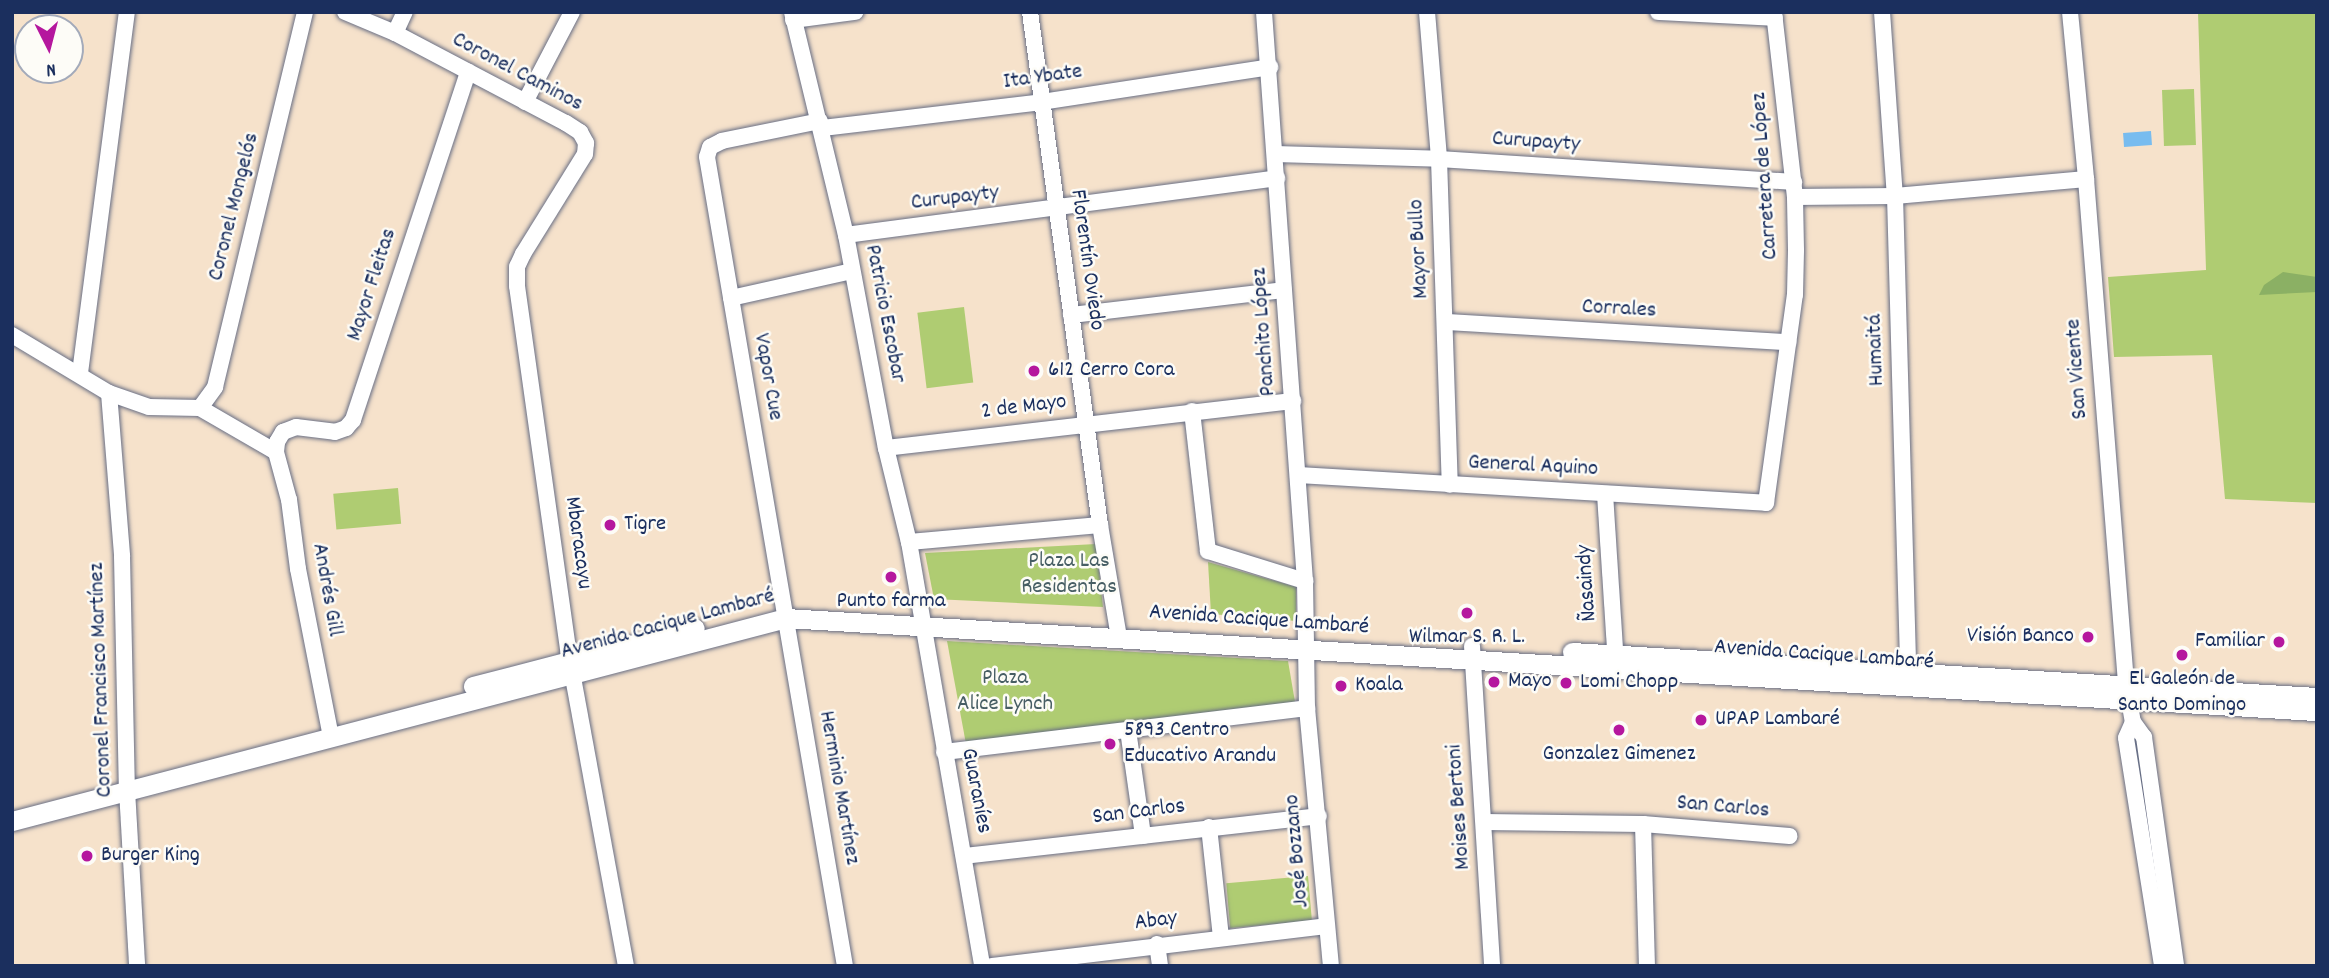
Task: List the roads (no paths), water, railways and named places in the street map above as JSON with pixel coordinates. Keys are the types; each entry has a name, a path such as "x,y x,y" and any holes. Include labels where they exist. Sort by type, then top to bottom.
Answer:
{"main road":[{"name":"Avenida Cacique Lambaré","path":"12,808 127,784 785,612 2127,691 2317,697"},
{"name":"Avenida Cacique Lambaré","path":"2127,691 2317,711"},
{"name":"Avenida Cacique Lambaré","path":"12,821 127,784"}],"street":[{"path":"80,373 127,12"},
{"name":"Coronel Mongelós","path":"200,408 215,387 305,12"},
{"name":"Coronel Caminos","path":"345,12 395,33 525,102 580,132 586,143"},
{"path":"395,33 405,12"},
{"path":"525,102 572,12"},
{"path":"792,16 856,12"},
{"name":"Florentín Oviedo","path":"1030,12 1116,631"},
{"name":"Panchito López","path":"1264,12 1293,401 1307,642"},
{"name":"Mayor Bullo","path":"1427,12 1439,159 1451,485"},
{"path":"1658,12 1775,15"},
{"name":"Humaitá","path":"1882,12 1895,196 1909,678"},
{"name":"San Vicente","path":"2070,12 2127,691 2133,722 2144,737 2176,966"},
{"name":"Carretera de López","path":"1766,503 1795,295 1795,190 1775,15"},
{"name":"Patricio Escobar","path":"792,16 821,124 846,236 886,448 909,542 921,619"},
{"name":"Ita Ybate","path":"713,144 821,124 1042,102 1270,67"},
{"name":"Mayor Fleitas","path":"276,452 280,436 289,429 306,427 335,432 346,429 353,420 468,72"},
{"name":"Mbaracayu","path":"586,143 585,154 523,254 517,276 571,668 626,966"},
{"name":"Vapor Cue","path":"713,144 707,157 785,612"},
{"name":"Curupayty","path":"1275,154 1439,159 1795,190 1895,196 2086,179"},
{"name":"Curupayty","path":"846,236 1277,178"},
{"path":"731,298 852,271"},
{"path":"1071,316 1284,290"},
{"name":"Corrales","path":"1447,323 1788,342"},
{"path":"12,335 80,373 109,393 149,407 200,408 276,452"},
{"name":"Coronel Francisco Martínez","path":"109,393 122,556 127,784 137,966"},
{"name":"2 de Mayo","path":"886,448 1293,401"},
{"path":"1192,411 1208,551 1305,581"},
{"name":"Andrés Gill","path":"276,452 289,500 298,569 329,731"},
{"name":"General Aquino","path":"1298,475 1766,503"},
{"name":"Ñasaindy","path":"1605,494 1616,661"},
{"path":"909,542 1100,525"},
{"name":"Herminio Martínez","path":"785,612 845,966"},
{"name":"Guaraníes","path":"921,619 982,966"},
{"name":"José Bozzano","path":"1307,642 1307,708 1331,966"},
{"name":"Moises Bertoni","path":"1472,653 1485,822 1492,966"},
{"path":"944,752 1307,708"},
{"name":"San Vicente","path":"2133,722 2126,738 2162,966"},
{"path":"1128,730 1143,836"},
{"name":"San Carlos","path":"964,856 1319,816"},
{"name":"San Carlos","path":"1485,822 1643,824 1790,836"},
{"path":"1643,824 1647,966"},
{"path":"1209,827 1221,937"},
{"name":"Abay","path":"992,966 1157,944 1327,926"},
{"path":"1157,944 1160,966"}],"water":[{"path":"2151,131 2152,145 2124,147 2123,133"}],"waterway":[{"path":"2135,738 2141,783"}],"place":[{"name":"612 Cerro Cora","path":"1034,371"},
{"name":"Tigre","path":"610,525"},
{"name":"Punto farma","path":"891,577"},
{"name":"Wilmar S. R. L.","path":"1467,613"},
{"name":"Visión Banco","path":"2088,637"},
{"name":"Familiar","path":"2279,642"},
{"name":"El Galeón de Santo Domingo","path":"2182,655"},
{"name":"Mayo","path":"1494,682"},
{"name":"Lomi Chopp","path":"1566,683"},
{"name":"Koala","path":"1341,686"},
{"name":"UPAP Lambaré","path":"1701,720"},
{"name":"Gonzalez Gimenez","path":"1619,730"},
{"name":"5893 Centro Educativo Arandu","path":"1110,744"},
{"name":"Burger King","path":"87,856"}],"park label":[{"name":"Plaza Las Residentas","path":"1069,575"},
{"name":"Plaza Alice Lynch","path":"1005,692"}]}
